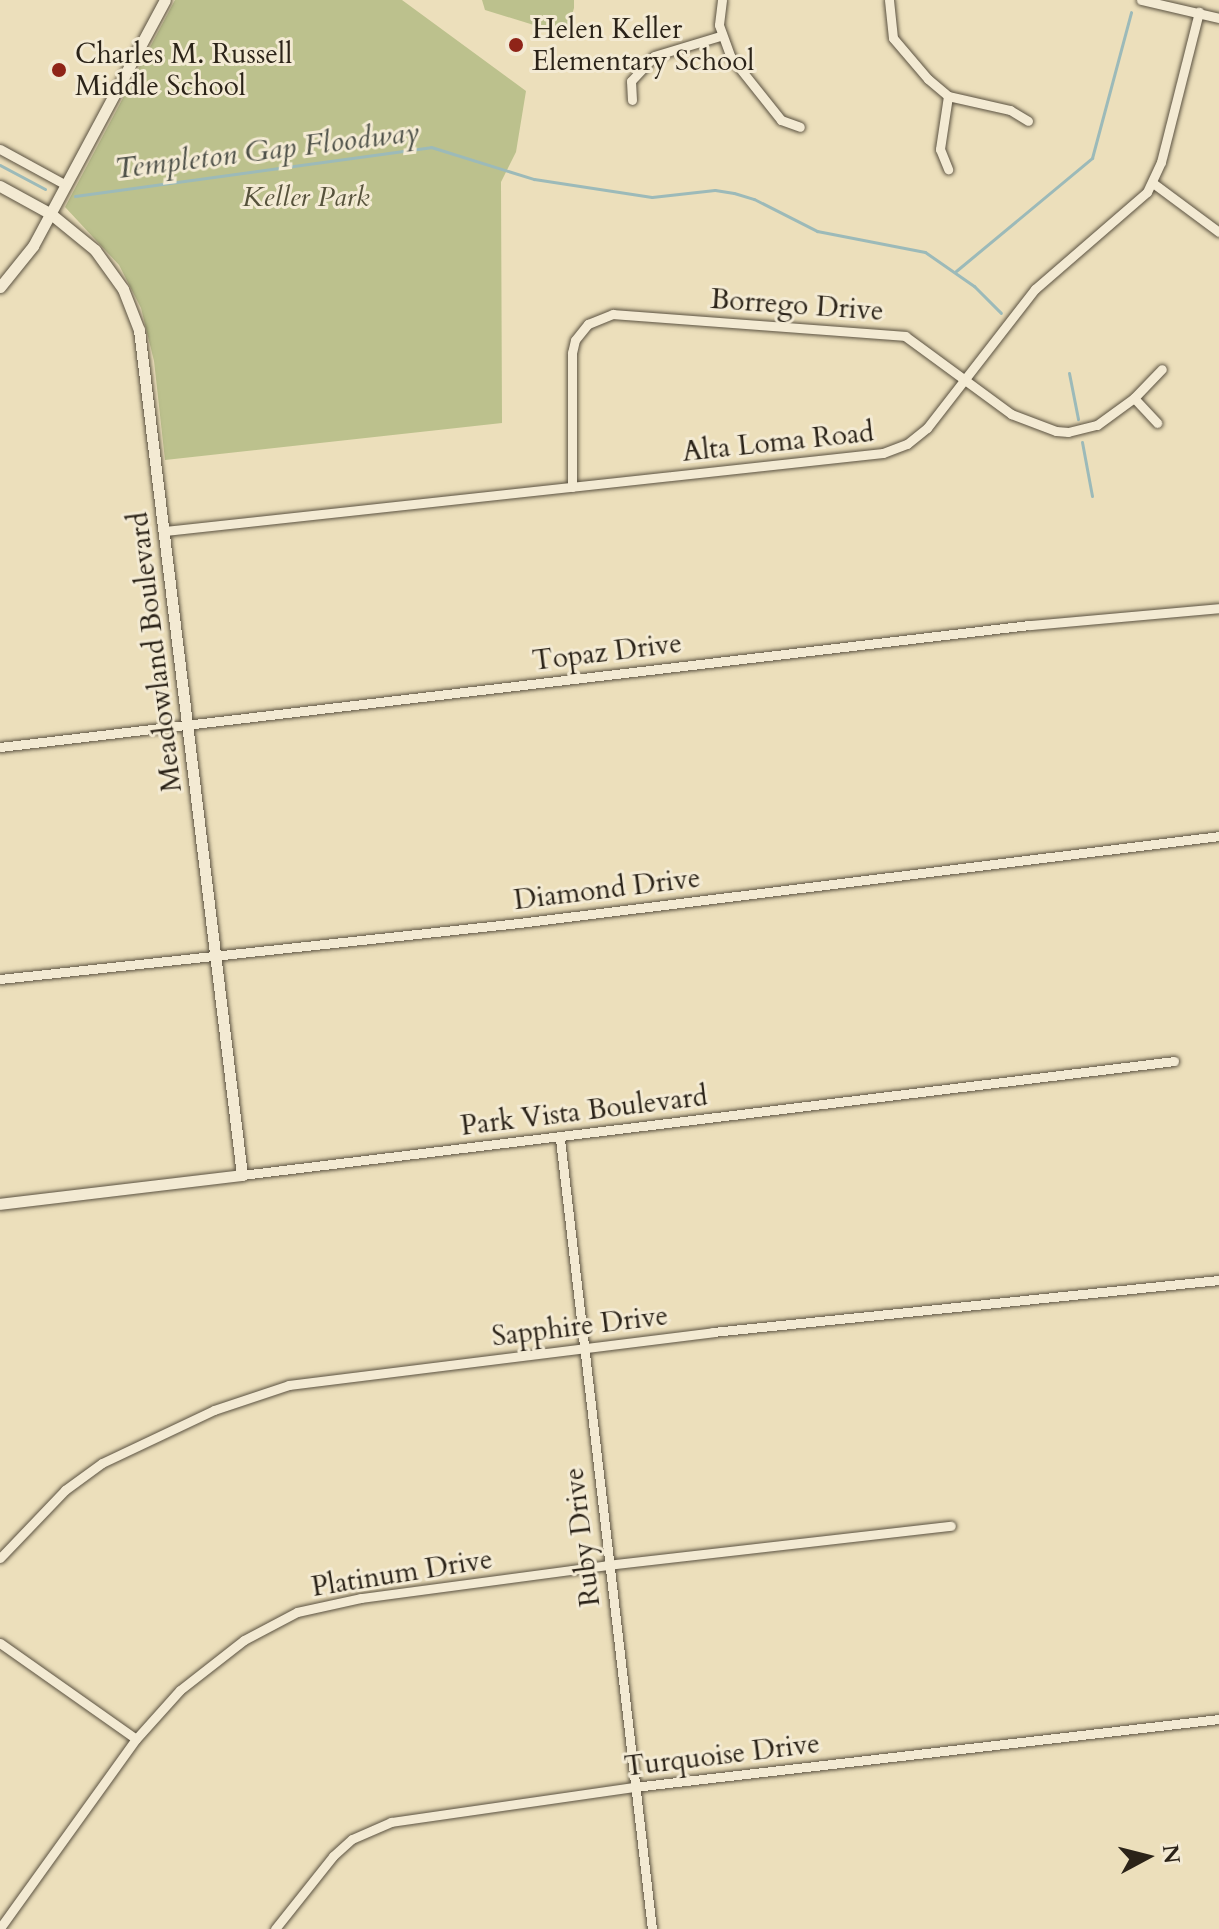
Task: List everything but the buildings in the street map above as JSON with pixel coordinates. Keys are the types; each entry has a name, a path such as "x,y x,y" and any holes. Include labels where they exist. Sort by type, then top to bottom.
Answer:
{"street":[{"path":"0,287 33,246 165,0"},
{"path":"722,0 720,36 730,56 781,120 800,127"},
{"path":"889,0 890,27 900,49 948,96 1010,110 1028,121"},
{"path":"1141,0 1219,18"},
{"name":"Alta Loma Road","path":"165,531 896,450 927,428 1035,289 1138,201 1153,183 1199,12"},
{"path":"632,100 631,81 654,56 720,36"},
{"path":"948,96 940,149 948,169"},
{"path":"0,149 66,185"},
{"path":"1153,183 1219,232"},
{"name":"Meadowland Boulevard","path":"0,186 51,214 95,250 133,309 144,353 242,1175"},
{"name":"Borrego Drive","path":"572,487 572,353 581,331 602,316 623,314 897,335 911,340 1019,419 1056,431 1068,432 1097,425 1134,398 1162,369"},
{"path":"1134,398 1157,423"},
{"name":"Topaz Drive","path":"0,747 1030,625 1219,608"},
{"name":"Diamond Drive","path":"0,979 216,953 532,921 1219,836"},
{"name":"Park Vista Boulevard","path":"0,1204 560,1139 1174,1061"},
{"name":"Ruby Drive","path":"560,1139 607,1565 652,1929"},
{"name":"Sapphire Drive","path":"0,1558 43,1511 84,1475 161,1432 242,1398 320,1379 1219,1280"},
{"name":"Platinum Drive","path":"0,1928 136,1739 180,1690 213,1660 297,1612 361,1598 607,1565 951,1526"},
{"path":"1,1647 136,1739"},
{"name":"Turquoise Drive","path":"275,1929 333,1856 352,1839 370,1829 427,1815 634,1787 1219,1719"}],"green space":[{"name":"Keller Park","path":"175,0 402,0 526,91 516,152 501,182 502,423 165,460 154,361 141,308 119,265 65,207"},
{"path":"482,0 574,0 574,8 566,35 485,10"}],"waterway":[{"path":"956,271 1092,158 1131,12"},
{"name":"Templeton Gap Floodway","path":"75,196 431,147 534,179 652,197 715,190 734,193 754,199 817,231 925,252 974,286 1001,313"},
{"name":"Templeton Gap Floodway","path":"0,165 45,189"},
{"name":"Templeton Gap Floodway","path":"1069,373 1078,419"},
{"name":"Templeton Gap Floodway","path":"1082,442 1092,496"}],"place":[{"name":"Helen Keller Elementary School","path":"516,45"},
{"name":"Charles M. Russell Middle School","path":"59,70"}]}
